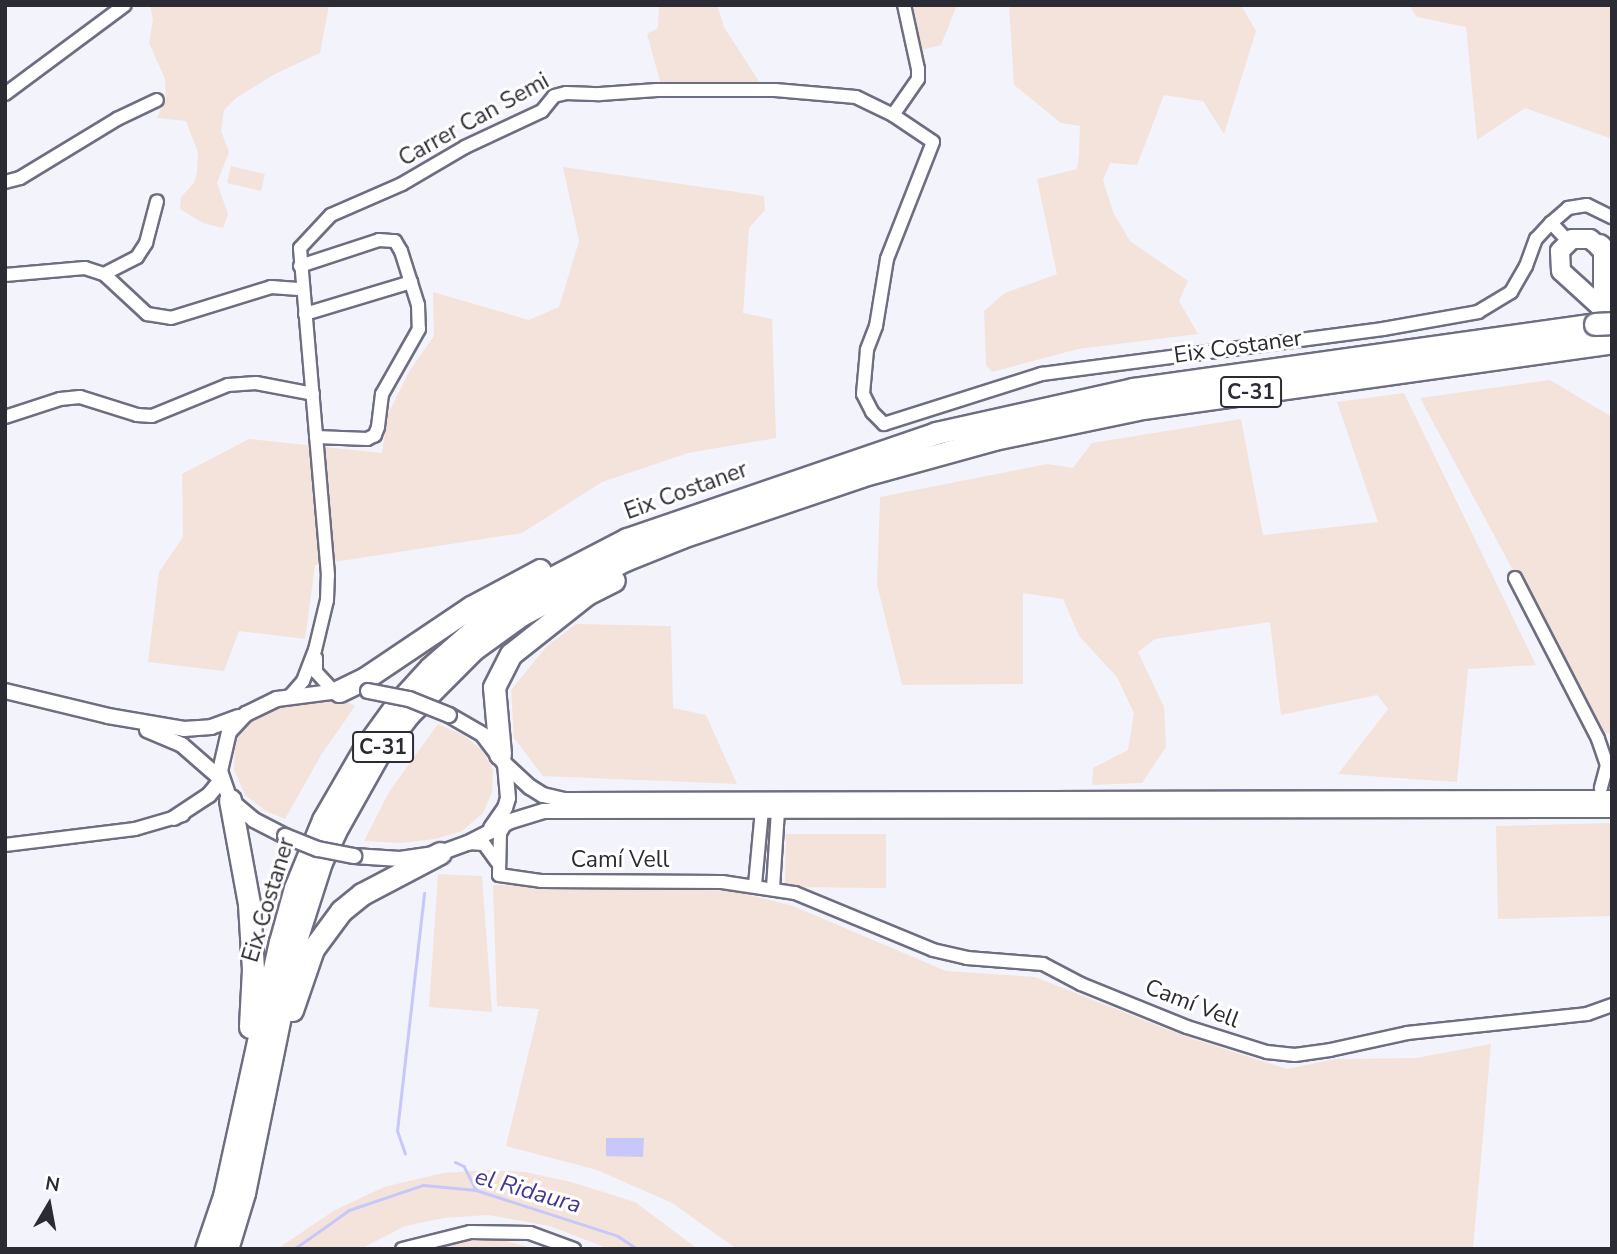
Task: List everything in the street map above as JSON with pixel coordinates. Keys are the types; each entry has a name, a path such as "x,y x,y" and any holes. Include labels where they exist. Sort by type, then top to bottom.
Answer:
{"highway":[{"name":"Eix Costaner","path":"228,1249 244,1193 285,986 312,887 342,817 395,732 439,681 474,649 520,615 590,576 682,537 861,477 994,439 1137,410 1606,328"},
{"name":"Eix Costaner","path":"206,1249 224,1196 250,1073 295,888 341,785 382,723 430,668 492,614 544,582 627,539 889,447 1000,416 1133,389 1229,374 1606,328"},
{"name":"C-31","path":"502,759 494,687 511,654 587,594 665,553 682,537"},
{"name":"C-31","path":"336,690 364,679 500,590 612,539 627,539"},
{"path":"229,798 246,878 251,925 250,1073"},
{"path":"265,1095 309,958 323,934 341,911 362,894 440,853"}],"main road":[{"path":"1586,238 1605,257 1606,328 1563,274 1558,263 1560,251 1568,241 1586,238"},
{"path":"1572,282 1591,282 1605,257"}],"street":[{"path":"5,94 125,5"},
{"path":"893,115 918,79 904,5"},
{"name":"Carrer Can Semi","path":"290,696 303,681 315,650 327,600 328,575 300,248 311,233 331,215 402,184 466,147 542,111 554,96 566,93 775,90 856,97 893,115 933,142 887,259 876,326 867,350 863,394 872,412 884,424 1042,374 1383,329 1478,312 1511,292 1526,266 1536,239 1551,223"},
{"path":"5,182 20,178 117,119 157,100"},
{"path":"104,274 137,257 146,243 158,201"},
{"path":"1568,241 1551,223 1568,208 1587,205 1612,217"},
{"path":"300,266 379,240 390,240 401,251 418,305 419,329 382,394 379,427 374,435 367,439 316,438"},
{"path":"5,275 85,268 104,274 147,314 171,318 271,287 302,289"},
{"path":"305,314 411,282"},
{"path":"5,417 60,399 80,397 137,415 152,416 228,385 256,383 313,394"},
{"path":"5,691 108,716 168,727 202,729 290,696 336,690 369,691 409,699 449,715 483,735 502,759 537,791 564,800 1606,793 1607,765 1598,739 1515,578"},
{"path":"315,650 316,672 336,690"},
{"path":"174,818 209,795 221,779 224,744 234,724 246,713"},
{"path":"108,716 182,745 221,779 229,798 254,820 285,836 318,849 354,856 400,859 440,853 468,844 506,823 544,811 1612,810"},
{"path":"488,832 505,808 508,798 502,759"},
{"path":"5,845 135,830 229,798"},
{"path":"755,885 762,810"},
{"path":"773,888 778,810"},
{"path":"497,862 500,834 506,823"},
{"name":"Camí Vell","path":"468,844 484,844 497,862 499,875 541,881 695,881 755,885 795,893 933,950 967,958 1043,964 1081,984 1187,1027 1268,1052 1295,1055 1407,1033 1587,1014 1612,1005"},
{"path":"402,1249 436,1238 470,1232 530,1233 574,1249"}],"shaded area":[{"path":"150,5 329,5 320,53 275,74 236,98 224,110 221,131 229,152 217,183 228,214 223,228 203,223 180,209 181,197 194,183 198,152 186,121 157,118 166,98 165,79 149,43 153,19"},
{"path":"659,5 717,5 724,27 762,86 661,85 647,34 658,28"},
{"path":"913,5 957,5 941,45 921,50"},
{"path":"1009,5 1241,5 1256,31 1224,134 1203,101 1164,95 1137,165 1110,163 1103,180 1113,212 1130,241 1188,281 1179,301 1198,334 1078,349 992,372 986,365 984,311 1005,293 1057,274 1037,179 1077,169 1079,156 1080,126 1061,123 1014,85"},
{"path":"1409,5 1612,5 1612,139 1525,108 1477,140 1466,27 1417,17"},
{"path":"231,166 265,174 261,191 227,183"},
{"path":"563,167 764,196 765,210 749,228 743,313 772,319 776,438 688,453 602,482 522,533 315,565 305,639 239,631 224,671 148,662 159,572 183,537 182,474 249,439 382,453 388,414 410,370 434,336 433,292 529,320 559,307 579,241"},
{"path":"1550,380 1612,417 1612,733 1601,733 1420,398"},
{"path":"1404,393 1536,665 1468,669 1457,782 1338,774 1388,709 1377,695 1281,715 1270,622 1155,639 1138,652 1164,707 1166,747 1142,783 1092,785 1093,768 1128,750 1134,713 1117,677 1079,636 1063,599 1023,593 1023,684 902,685 877,585 880,497 1047,464 1073,468 1092,443 1241,419 1263,535 1378,522 1337,402"},
{"path":"576,624 671,626 673,708 706,715 737,784 543,776 514,738 511,690 547,646"},
{"path":"342,699 355,706 321,755 285,819 266,811 245,795 234,770 235,749 239,733 250,720 286,705 311,700"},
{"path":"438,724 463,735 482,750 493,769 492,792 483,813 462,831 435,839 400,843 364,841 389,792"},
{"path":"1612,823 1612,916 1498,919 1496,826"},
{"path":"786,834 886,834 886,888 785,887"},
{"path":"438,874 482,876 492,1012 429,1007"},
{"path":"493,885 734,891 793,906 946,971 1035,977 1184,1036 1287,1069 1336,1059 1416,1058 1491,1044 1473,1249 737,1249 672,1203 597,1170 506,1146 539,1009 497,1006"},
{"path":"489,1170 525,1172 571,1182 635,1202 698,1249 609,1249 550,1226 488,1215 444,1218 405,1226 361,1249 277,1249 335,1210 384,1187 443,1173"},
{"path":"499,1239 535,1249 435,1249 467,1241"}],"water":[{"path":"606,1138 644,1138 643,1157 606,1156"}],"waterway":[{"path":"405,1154 397,1131 424,894"},
{"path":"455,1162 464,1166 475,1188"},
{"name":"el Ridaura","path":"294,1249 349,1210 423,1185 476,1190 618,1236 637,1249"}]}
